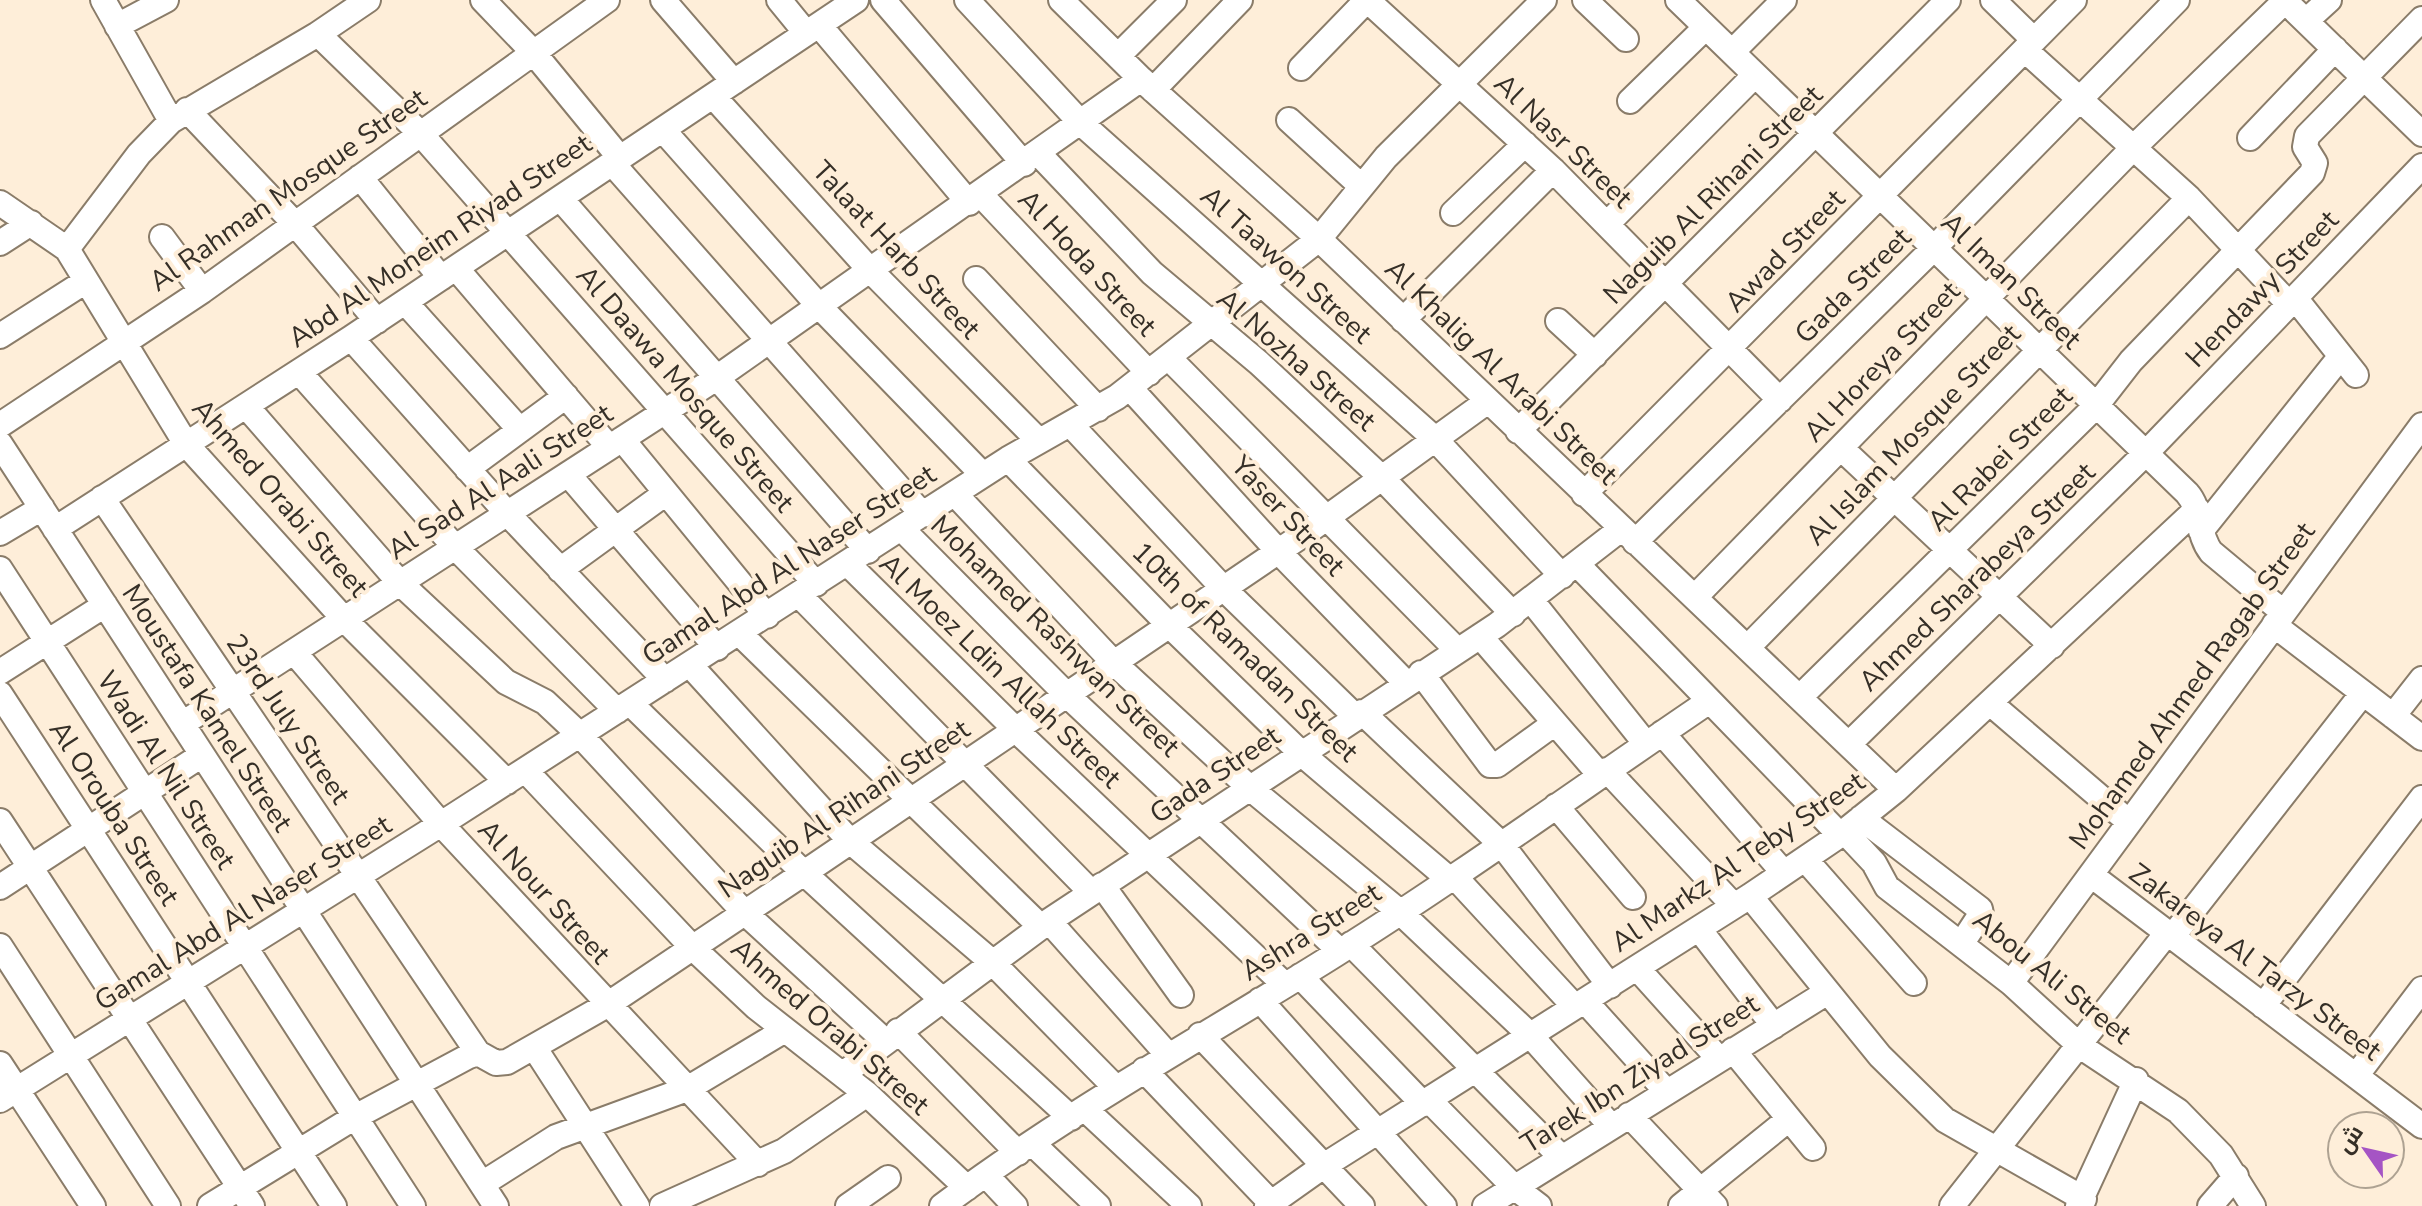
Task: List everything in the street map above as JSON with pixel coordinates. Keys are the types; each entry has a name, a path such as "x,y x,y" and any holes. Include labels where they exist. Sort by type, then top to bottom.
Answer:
{"street":[{"path":"103,0 117,26 179,116 296,225 377,321"},
{"path":"117,26 166,0"},
{"path":"483,0 533,52 616,160 768,340 923,515"},
{"name":"Al Rahman Mosque Street","path":"0,425 202,291 607,0"},
{"path":"663,0 734,82"},
{"name":"Al Hoda Street","path":"779,0 812,29 975,199 1139,380"},
{"name":"Abd Al Moneim Riyad Street","path":"55,529 377,321 856,0"},
{"name":"Al Nozha Street","path":"883,0 1031,159 1152,273 1259,363 1522,607 1784,873"},
{"name":"Al Taawon Street","path":"967,0 1081,123 1435,439 1708,702 1848,828"},
{"name":"Al Khalig Al Arabi Street","path":"1061,0 1147,84 1319,239 1896,790"},
{"path":"1118,56 1174,0"},
{"name":"Al Sad Al Aali Street","path":"182,724 715,379 1081,123 1147,84 1240,0"},
{"path":"1301,68 1367,0"},
{"name":"Al Nasr Street","path":"1367,0 1553,170 1780,400"},
{"name":"Gamal Abd Al Naser Street","path":"8,1095 441,824 1008,459 1098,409 1139,380 1212,326 1319,239 1386,157 1544,0"},
{"path":"1585,0 1626,39"},
{"name":"Al Iman Street","path":"1678,0 2187,493 2211,552 2278,619 2363,693 2422,738"},
{"path":"1732,52 1784,0"},
{"name":"Naguib Al Rihani Street","path":"1518,431 1948,0"},
{"path":"1993,0 2078,99 2189,198 2292,301"},
{"name":"Awad Street","path":"1584,494 2074,0"},
{"name":"Gada Street","path":"843,1074 1097,888 1480,636 1570,570 1628,536 1780,400 2177,0"},
{"path":"2306,21 2329,0"},
{"path":"2284,1 2421,131"},
{"name":"Al Horeya Street","path":"1695,597 2132,149 2284,1"},
{"path":"67,249 139,154 179,116 318,34 360,2"},
{"path":"2364,76 2422,19"},
{"path":"1630,101 1706,27"},
{"name":"Al Daawa Mosque Street","path":"318,34 420,133 509,232 664,412 808,590 965,763 1097,888 1181,995"},
{"path":"2250,138 2335,49"},
{"path":"1607,224 1755,75"},
{"name":"Al Rabei Street","path":"1801,696 2096,406 2131,361 2312,173 2315,163 2305,147 2307,136 2364,76"},
{"name":"Talaat Harb Street","path":"713,96 870,270 1039,441"},
{"path":"1289,120 1361,186"},
{"path":"663,130 819,306 983,475"},
{"path":"1453,213 1525,144"},
{"name":"Hendawy Street","path":"2146,453 2422,166"},
{"path":"1403,320 1553,170"},
{"path":"360,177 566,396 666,493 767,616"},
{"name":"Al Moez Ldin Allah Street","path":"560,198 715,379 858,557 1015,729 1148,856 1293,981 1514,1187 1539,1206"},
{"name":"Al Islam Mosque Street","path":"1748,647 2189,198"},
{"name":"Ahmed Orabi Street","path":"0,203 67,249 186,444 344,619 516,776 692,947 785,1030 976,1181 1015,1206"},
{"path":"0,243 31,223"},
{"path":"162,237 202,291"},
{"path":"976,279 1098,409"},
{"path":"0,336 86,281"},
{"name":"Al Markz Al Teby Street","path":"1270,1205 1322,1167 1742,901 1805,859 1896,790 2052,646 2199,520 2349,366 2292,301"},
{"path":"405,302 520,430"},
{"path":"1558,321 1595,355"},
{"path":"351,338 507,513 665,680"},
{"name":"Al Hoda Street","path":"1169,358 1457,650"},
{"path":"299,372 455,547 623,707 943,998 1189,1206"},
{"name":"Yaser Street","path":"1139,380 1278,551 1413,678 1490,765 1497,765 1555,723"},
{"path":"467,469 566,396"},
{"name":"Naguib Al Rihani Street","path":"478,1053 502,1064 607,1005 1170,626 1488,401"},
{"path":"246,406 400,583 506,682 545,702 580,735 744,912 1098,1206"},
{"path":"1071,425 1223,588 1502,845 1610,986"},
{"name":"Mohamed Ahmed Ragab Street","path":"2011,983 2278,619 2412,458 2422,425"},
{"name":"Moustafa Kamel Street","path":"0,444 496,1206"},
{"path":"1842,449 2052,646"},
{"name":"Ahmed Sharabeya Street","path":"1849,744 2146,453"},
{"name":"10th of Ramadan Street","path":"1008,459 1170,626 1302,754 1452,877 1666,1091"},
{"path":"568,474 717,648"},
{"path":"560,570 666,493"},
{"path":"955,494 1113,662 1251,789 1400,912 1620,1120 1709,1197"},
{"name":"23rd July Street","path":"102,498 478,1053"},
{"path":"0,533 42,508"},
{"name":"Mohamed Rashwan Street","path":"902,529 1067,695 1478,1070 1561,1157"},
{"name":"Wadi Al Nil Street","path":"0,569 413,1206"},
{"path":"0,672 105,605"},
{"path":"739,633 909,801 1045,924 1168,1055"},
{"path":"1480,636 1555,723 1604,773 1742,901 1880,1056 1945,1120 2081,1202 2136,1080"},
{"name":"Al Nour Street","path":"294,652 441,824 758,1164"},
{"path":"690,665 850,841 992,962 1116,1088"},
{"path":"2393,716 2422,679"},
{"path":"1952,1206 2363,693"},
{"name":"Al Orouba Street","path":"0,694 334,1206"},
{"name":"Ashra Street","path":"942,1206 1116,1088 1293,981 1502,845 1708,702"},
{"path":"1990,703 2129,822"},
{"path":"0,887 202,755"},
{"path":"2263,1006 2422,798"},
{"path":"1556,806 1633,897"},
{"path":"0,821 246,1196"},
{"path":"1848,828 1980,909 1981,914 1962,943"},
{"name":"Abou Ali Street","path":"1848,828 1887,887 2011,983 2080,1046 2136,1080 2178,1111 2221,1155 2253,1206"},
{"path":"1805,859 1914,983"},
{"name":"Zakareya Al Tarzy Street","path":"2091,875 2422,1126"},
{"path":"1699,929 1774,1026"},
{"path":"0,946 168,1206"},
{"path":"1637,968 1789,1119 1813,1148"},
{"path":"2356,1076 2422,989"},
{"name":"Tarek Ibn Ziyad Street","path":"1485,1206 1826,993"},
{"path":"1260,1000 1444,1206"},
{"path":"482,1184 556,1137 584,1124 687,1089 785,1030"},
{"path":"1200,1035 1362,1206"},
{"path":"534,1047 637,1206"},
{"path":"210,1206 246,1196 298,1151 415,1084 478,1053"},
{"path":"0,1064 8,1095 93,1206"},
{"path":"1144,1070 1270,1205"},
{"path":"662,1206 758,1164 831,1121 867,1094"},
{"path":"1681,1206 1709,1197 1789,1119"},
{"path":"2210,1206 2236,1176"},
{"path":"848,1206 888,1178"}]}
